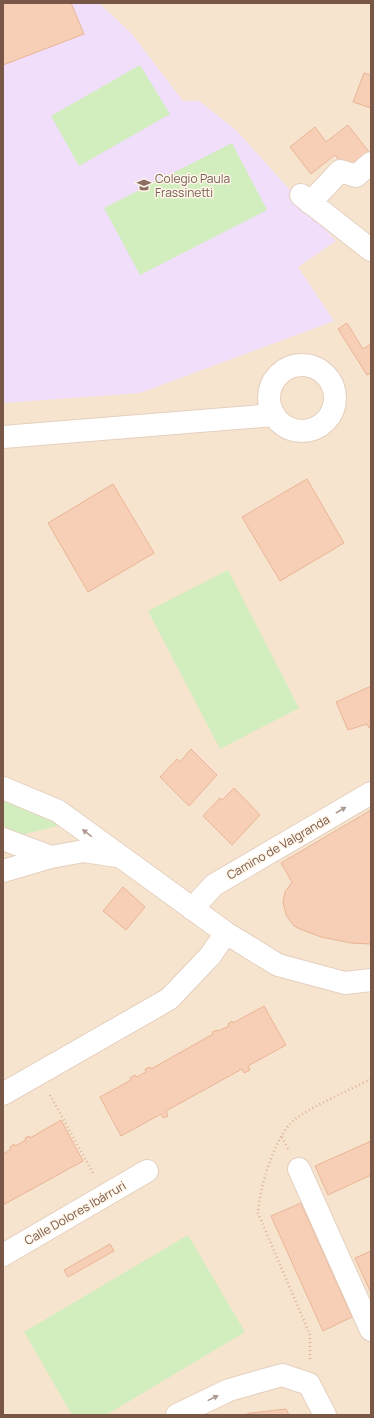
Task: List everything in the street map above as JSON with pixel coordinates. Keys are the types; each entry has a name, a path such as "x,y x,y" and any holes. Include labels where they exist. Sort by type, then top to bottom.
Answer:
{"street":[{"path":"371,163 356,176 340,171 305,199 371,250"},
{"path":"3,438 274,415"},
{"path":"3,788 58,811 226,933 278,965 346,983 371,980"},
{"name":"Camino de Valgranda","path":"192,909 214,885 371,793"},
{"path":"3,839 51,856"},
{"path":"3,871 51,856 84,851 118,856"},
{"path":"3,1094 169,999 210,956 226,933"},
{"path":"299,1169 371,1330"},
{"name":"Calle Dolores Ibárruri","path":"3,1255 147,1171"},
{"path":"177,1415 229,1390 282,1375 309,1384 325,1415"}],"path":[{"path":"38,1074 104,1195"}],"shaded area":[{"path":"3,3 371,3 371,1415 3,1415"},
{"name":"Colegio Paula Frassinetti","path":"3,3 99,3 131,33 183,101 199,101 236,130 336,241 298,267 334,321 140,393 3,403"}],"green space":[{"path":"140,65 170,114 79,166 51,116"},
{"path":"232,143 267,210 140,275 104,208"},
{"path":"228,570 299,708 220,749 148,611"},
{"path":"3,796 62,825 16,836 3,832"},
{"path":"188,1235 245,1332 106,1415 72,1415 24,1332"}],"building":[{"path":"3,3 71,3 84,34 3,65"},
{"path":"364,73 371,75 371,108 353,102"},
{"path":"348,125 369,152 347,170 335,155 311,174 290,147 315,127 326,142"},
{"path":"347,323 363,349 371,344 371,373 367,375 338,329"},
{"path":"307,479 344,543 280,581 242,517"},
{"path":"113,484 154,553 88,592 48,523"},
{"path":"371,686 371,728 369,728 367,724 348,730 336,702"},
{"path":"191,749 217,775 189,806 160,777 177,759 180,762"},
{"path":"234,788 260,815 232,845 203,816 220,798 222,800"},
{"path":"371,810 371,944 351,943 321,937 294,926 286,915 283,902 285,892 292,882 281,863"},
{"path":"123,887 145,907 126,930 103,911"},
{"path":"264,1006 286,1045 248,1066 250,1070 244,1073 242,1069 166,1111 168,1116 163,1118 161,1114 121,1136 100,1097 131,1080 130,1078 135,1075 137,1077 146,1072 145,1069 150,1067 151,1069 213,1034 212,1032 229,1026 228,1024 232,1021 233,1023"},
{"path":"61,1120 83,1161 3,1205 3,1154 11,1149 10,1147 14,1144 15,1146 26,1140 25,1138 29,1136 30,1138"},
{"path":"371,1141 371,1175 328,1195 315,1166"},
{"path":"301,1203 352,1317 323,1331 271,1216"},
{"path":"110,1244 114,1251 68,1277 64,1270"},
{"path":"371,1251 371,1293 355,1258"},
{"path":"286,1409 289,1415 243,1415 251,1413"}],"place":[{"name":"Colegio Paula Frassinetti","path":"144,185"}]}
